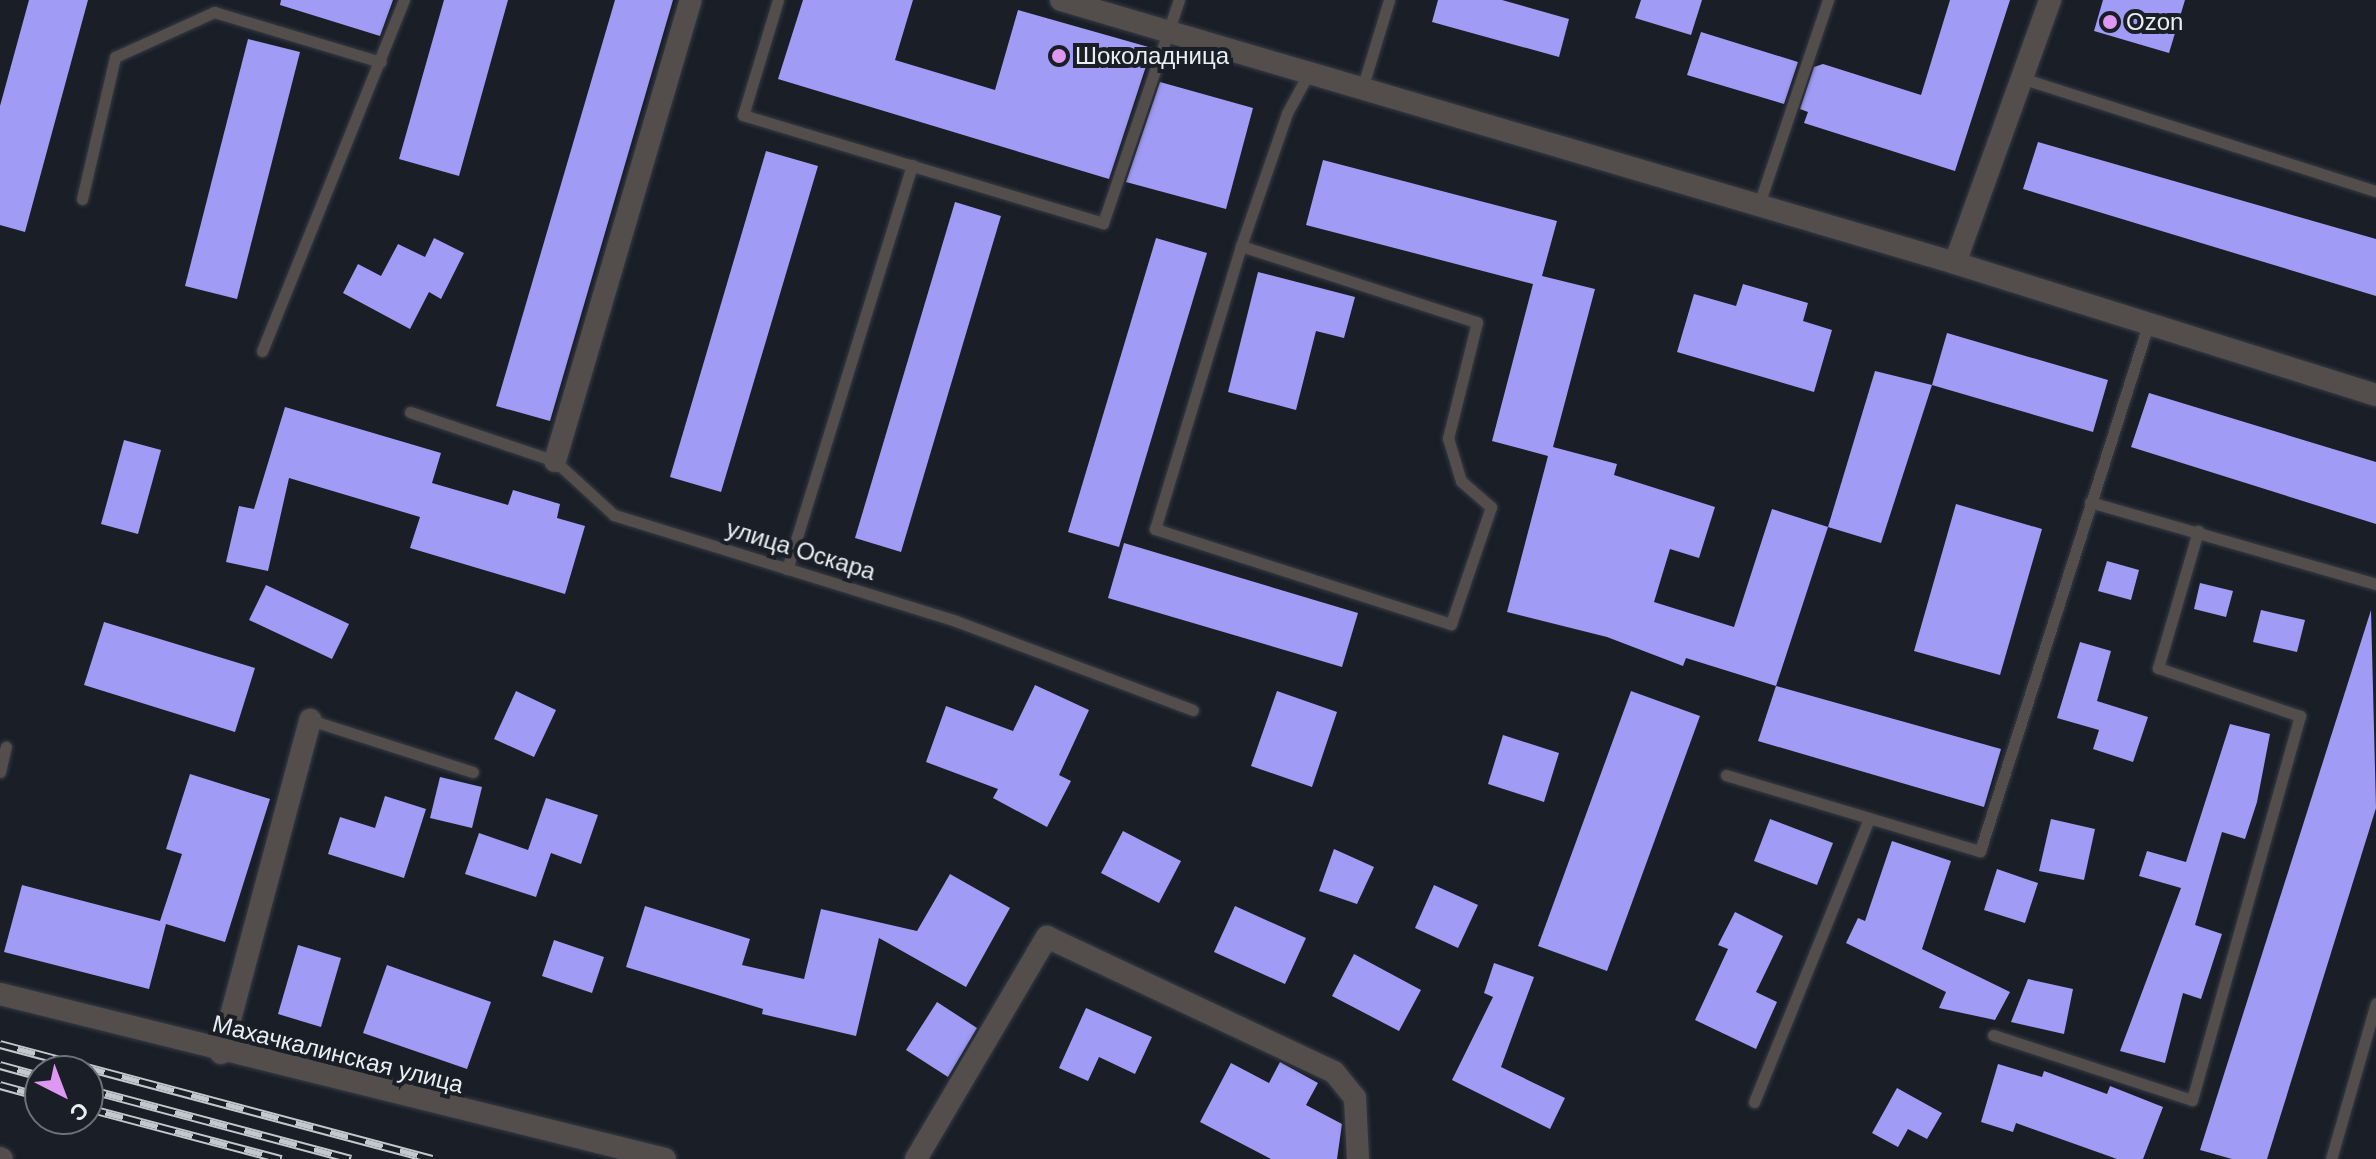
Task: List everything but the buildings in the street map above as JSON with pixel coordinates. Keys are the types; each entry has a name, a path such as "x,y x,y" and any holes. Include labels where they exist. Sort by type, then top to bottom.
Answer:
{"street":[{"path":"555,461 691,0"},
{"path":"1061,0 1307,76 1362,89 1758,208 1955,263 2376,395"},
{"path":"1955,263 2050,0"},
{"path":"221,1053 310,720"},
{"path":"916,1159 1047,937 1334,1072 1355,1098 1358,1159"},
{"name":"Махачкалинская улица","path":"0,994 221,1053 665,1159"}],"lane":[{"path":"262,351 404,0"},
{"path":"778,0 743,115 1103,223 1179,0"},
{"path":"1362,89 1389,0"},
{"path":"1758,208 1828,0"},
{"path":"82,199 115,57 214,12 381,62"},
{"path":"1241,246 1477,322 1448,438 1461,481 1491,507 1451,624 1155,529 1241,246 1287,113 1307,76"},
{"path":"2024,79 2376,191"},
{"path":"787,569 912,165"},
{"path":"1726,775 1868,821 1980,851 2148,325"},
{"name":"улица Оскара","path":"410,412 555,461 614,515 956,621 1193,710"},
{"path":"2090,502 2376,584"},
{"path":"1993,1035 2192,1100 2300,716 2158,668 2198,531"},
{"path":"310,720 473,772"},
{"path":"0,772 6,747"},
{"path":"1754,1102 1868,821"},
{"path":"2331,1159 2376,1003"}],"railway":[{"path":"0,1044 432,1159"},
{"path":"0,1065 24,1072"},
{"path":"0,1085 24,1092"},
{"path":"104,1093 351,1159"},
{"path":"104,1112 281,1159"}],"place":[{"name":"Ozon","path":"2110,22"},
{"name":"Шоколадница","path":"1059,56"}]}
